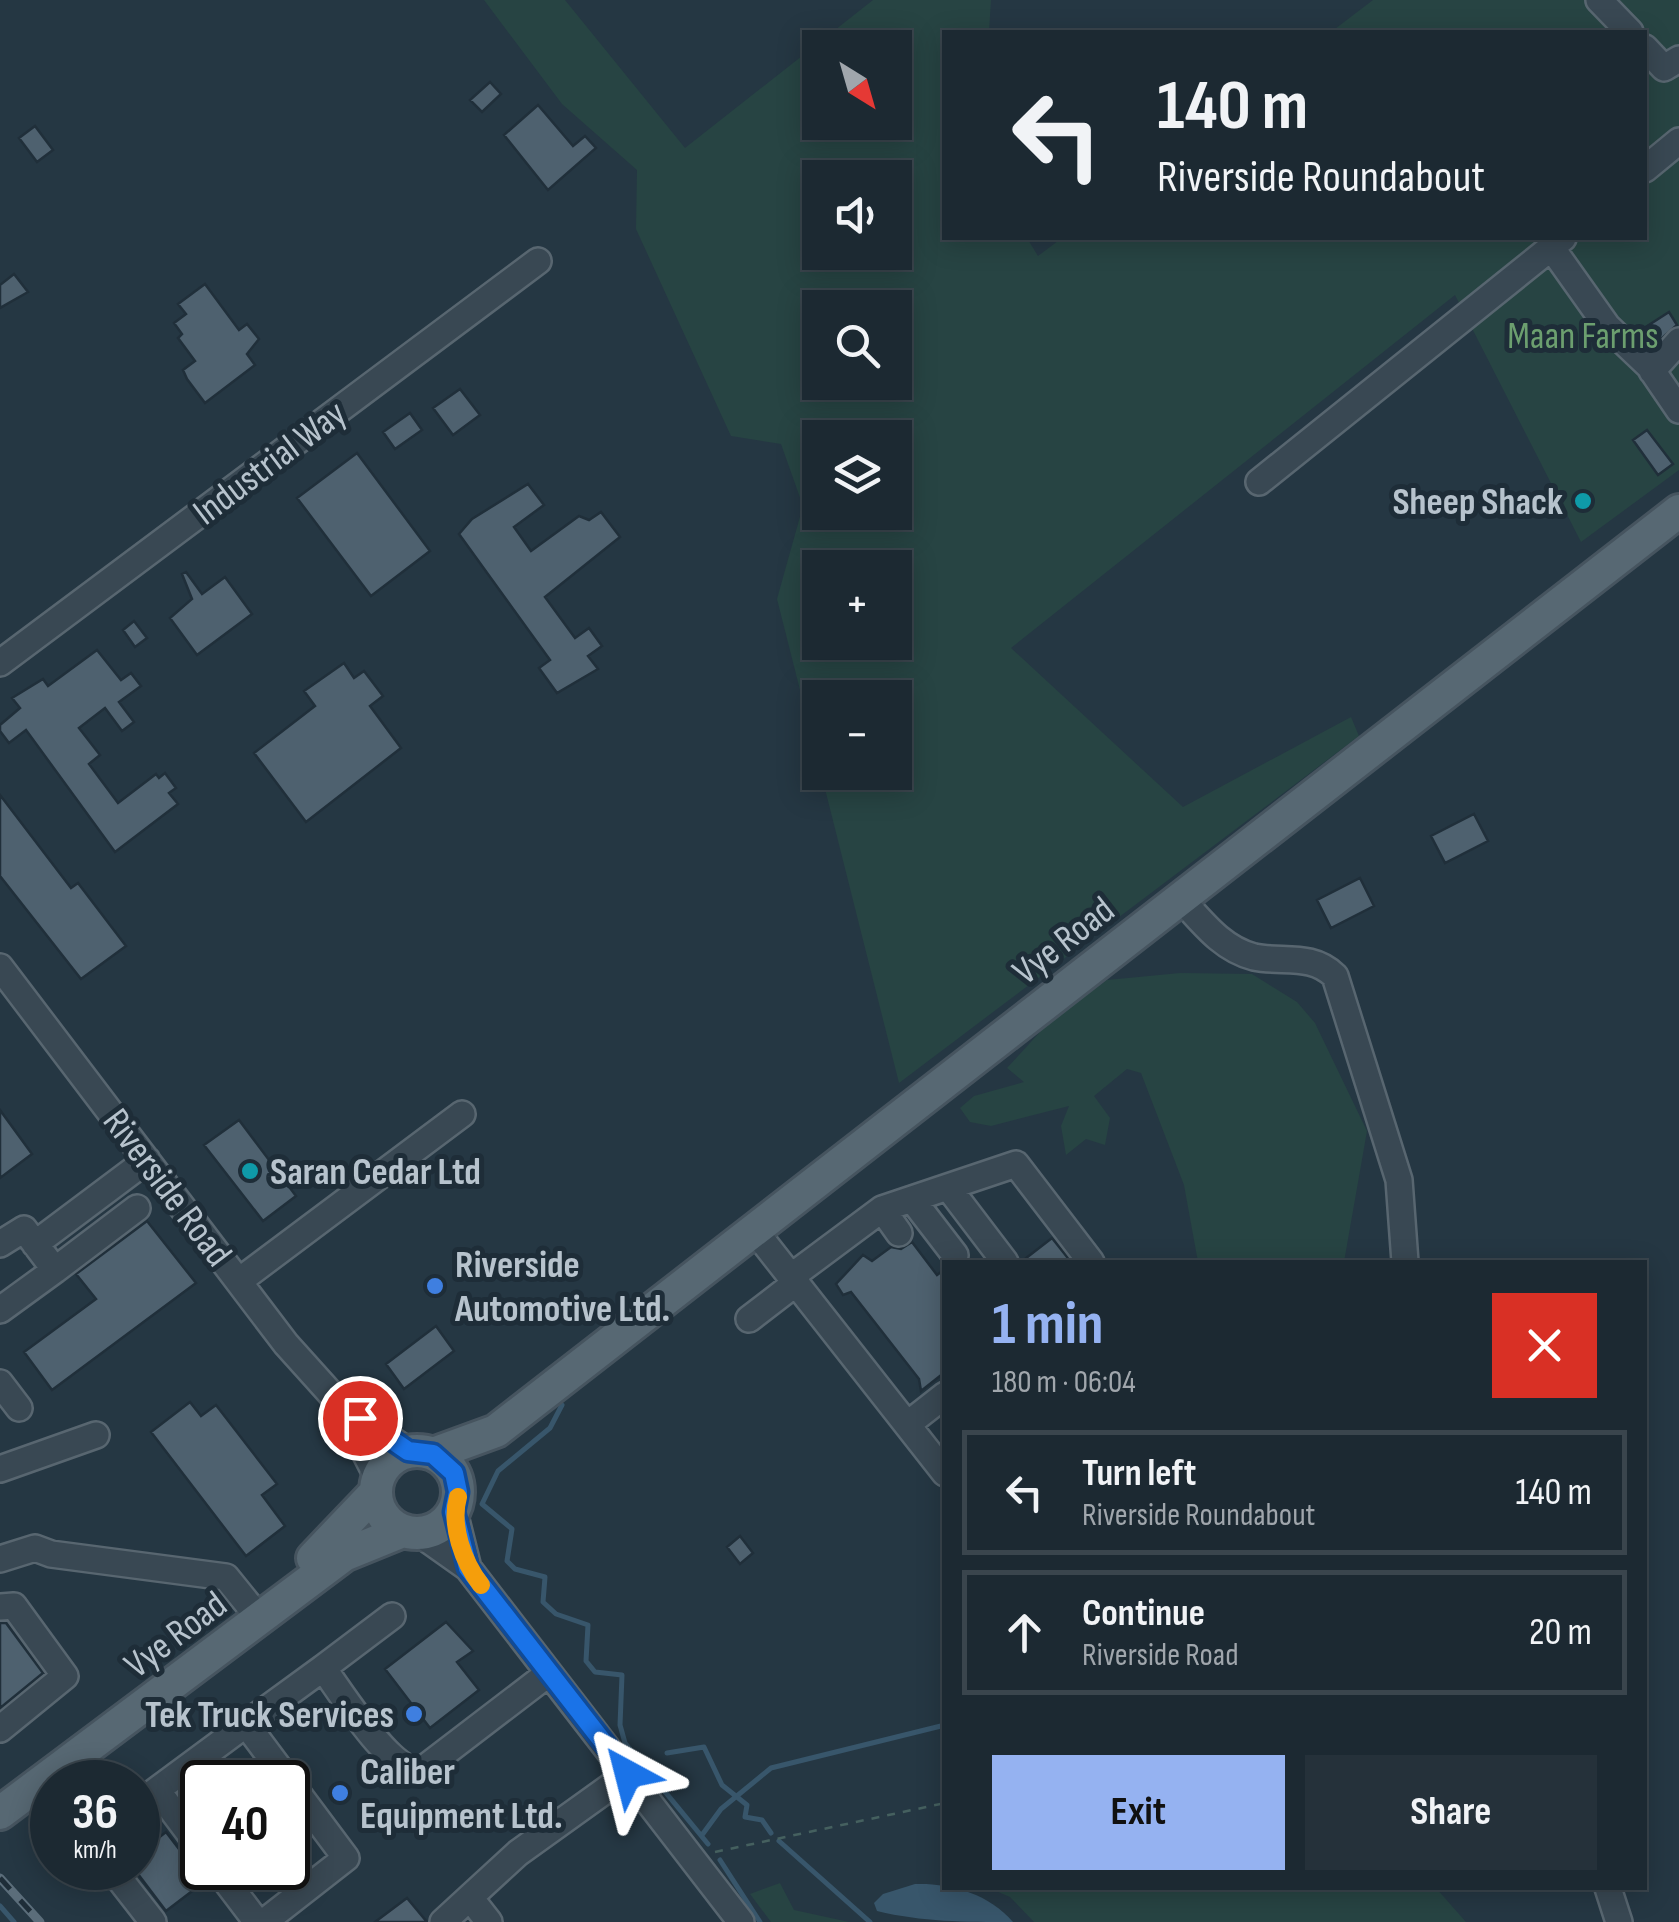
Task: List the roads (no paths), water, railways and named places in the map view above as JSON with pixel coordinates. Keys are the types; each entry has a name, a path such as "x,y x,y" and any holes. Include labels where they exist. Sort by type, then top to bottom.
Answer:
{"main road":[{"name":"Vye Road","path":"456,1502 462,1478 496,1431 1679,511"},
{"name":"Vye Road","path":"421,1452 496,1431"},
{"path":"421,1452 454,1473 456,1502 433,1530 411,1533 383,1516 376,1485 385,1465 421,1452"},
{"name":"Vye Road","path":"0,1798 252,1608 331,1543 376,1485"},
{"name":"Vye Road","path":"0,1812 344,1554 411,1533"}],"street":[{"path":"1599,0 1628,30"},
{"path":"1647,50 1664,68 1679,59"},
{"path":"1647,167 1679,141"},
{"path":"1259,482 1557,242 1607,326 1652,371 1679,410"},
{"name":"Industrial Way","path":"2,657 538,262"},
{"path":"1652,371 1679,341"},
{"path":"1181,899 1222,944 1253,957 1314,962 1335,976 1400,1180 1405,1260"},
{"name":"Riverside Road","path":"0,966 239,1281 340,1404 376,1485"},
{"path":"239,1281 462,1114"},
{"path":"54,1270 12,1234 147,1160"},
{"path":"750,1318 882,1209 1016,1164 1089,1260"},
{"path":"948,1187 1003,1260"},
{"path":"912,1199 955,1255"},
{"path":"0,1310 137,1208"},
{"path":"882,1209 900,1233"},
{"path":"756,1231 942,1469"},
{"path":"0,1383 19,1408"},
{"path":"908,1424 942,1397"},
{"name":"Riverside Road","path":"340,1404 421,1452"},
{"path":"0,1469 96,1435"},
{"path":"456,1502 468,1568"},
{"path":"411,1533 468,1568 741,1922"},
{"path":"0,1559 35,1548 51,1554 226,1577 252,1608"},
{"path":"0,1607 14,1606 65,1676 0,1729"},
{"path":"160,1787 392,1616"},
{"path":"323,1668 389,1756 417,1772 549,1673"},
{"path":"234,1890 260,1922 346,1858 246,1724"},
{"path":"442,1922 518,1853 628,1774"},
{"path":"160,1810 180,1829"},
{"path":"128,1890 153,1922"},
{"path":"1609,1890 1619,1922"},
{"path":"471,1899 489,1922"}],"water":[{"path":"915,1884 942,1885 942,1890 961,1890 980,1897 1013,1922 894,1915 877,1911 874,1903 883,1894"}],"waterway":[{"path":"562,1405 550,1428 498,1471 482,1504 512,1529 507,1561 515,1569 545,1577 543,1602 556,1614 588,1625 586,1661 595,1672 622,1675 620,1725 625,1743 708,1844"},
{"path":"702,1835 721,1809 771,1768 942,1726"},
{"path":"667,1753 704,1747 722,1785 747,1805 745,1817 762,1820 771,1833"},
{"path":"779,1841 870,1922"},
{"path":"720,1860 760,1922"},
{"path":"0,1906 14,1922"}],"railway":[{"path":"0,1878 40,1922"}],"place":[{"name":"Sheep Shack","path":"1583,501"},
{"name":"Saran Cedar Ltd","path":"250,1171"},
{"name":"Riverside Automotive Ltd.","path":"435,1286"},
{"name":"Tek Truck Services","path":"414,1714"},
{"name":"Caliber Equipment Ltd.","path":"340,1793"}],"park label":[{"name":"Maan Farms","path":"1583,335"}]}
